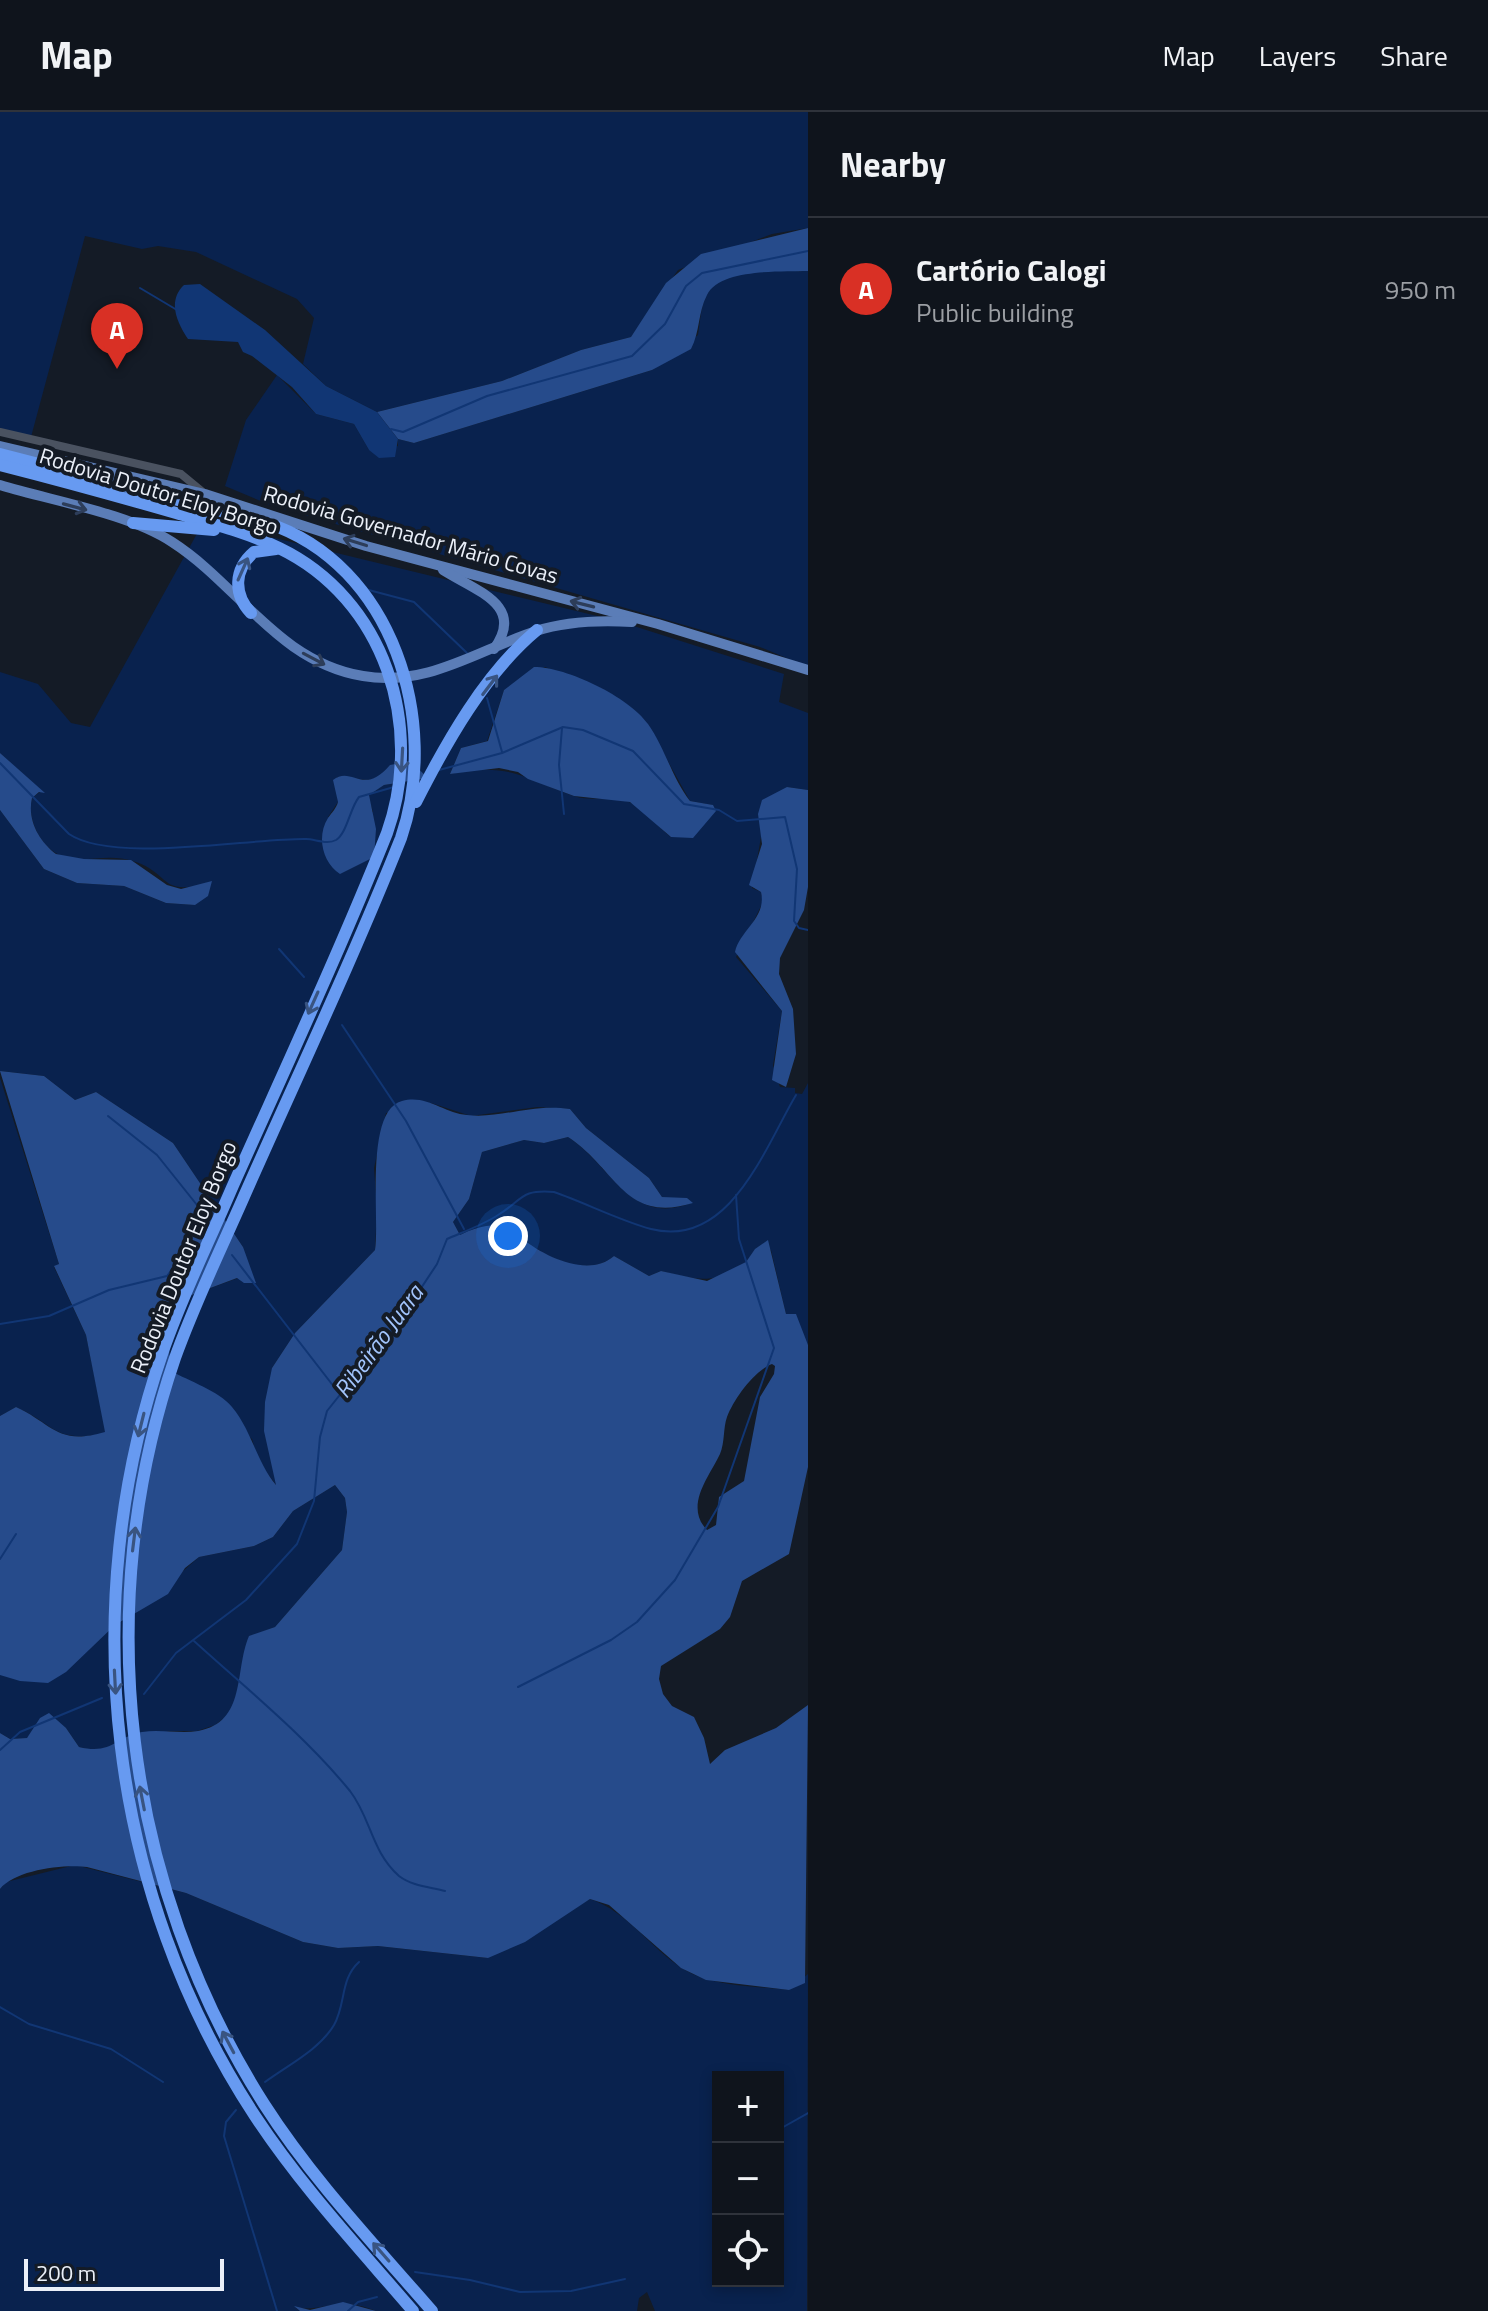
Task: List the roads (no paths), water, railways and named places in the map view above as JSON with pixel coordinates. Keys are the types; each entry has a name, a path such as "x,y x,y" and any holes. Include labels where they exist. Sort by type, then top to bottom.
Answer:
{"highway":[{"name":"Rodovia Governador Mário Covas","path":"0,454 267,523"},
{"name":"Rodovia Doutor Eloy Borgo","path":"0,465 239,532 281,549 342,595 361,618 384,659 393,683 403,746 399,790 392,819 183,1299 154,1377 123,1510 113,1647 120,1743 136,1838 159,1917 194,2006 240,2091 286,2160 413,2311"},
{"path":"133,523 239,532"},
{"name":"Rodovia Doutor Eloy Borgo","path":"267,523 306,541 343,572 374,610 399,657 407,683 417,745 413,792 406,823 196,1305 168,1381 137,1512 129,1593 128,1661 135,1755 150,1835 172,1913 207,2001 238,2061 281,2130 331,2194 432,2311"},
{"path":"251,613 238,588 242,565 260,549 281,549"},
{"path":"406,823 469,713 506,662 537,630"}],"main road":[{"name":"Rodovia Governador Mário Covas","path":"0,446 205,494 808,670"},
{"path":"0,485 133,523 183,549 251,613 306,655 363,676 422,675 493,650 537,630 591,621 658,624"},
{"path":"431,562 498,605 507,620 505,635 493,650"}],"street":[{"path":"0,432 181,474 205,494"},
{"path":"114,471 119,458"}],"waterway":[{"path":"391,429 403,432 487,396 632,356 665,324 686,286 702,273 808,251"},
{"path":"140,288 177,310"},
{"path":"365,589 414,602 467,653"},
{"path":"487,698 502,752"},
{"path":"439,770 502,753 563,727 583,730 633,751 684,804 719,810 737,821 785,817 797,869 794,921 799,928 808,930"},
{"path":"562,728 559,765 564,814"},
{"path":"0,763 69,834 90,843 149,849 282,840 336,840 359,797 394,787"},
{"path":"279,949 304,977"},
{"path":"342,1025 406,1121 464,1229"},
{"name":"Ribeirão Juara","path":"144,1694 176,1653 246,1600 297,1544 314,1501 320,1437 327,1411 402,1317 437,1264 447,1239 492,1219 534,1192 554,1192 651,1229 679,1231 703,1224 742,1189 796,1095"},
{"path":"0,1324 49,1316 109,1290 167,1276 177,1263 195,1220 205,1215 157,1155 108,1116"},
{"path":"518,1687 611,1640 637,1622 675,1580 718,1507 774,1348 739,1239 736,1195"},
{"path":"232,1255 338,1392"},
{"path":"0,1559 16,1534"},
{"path":"194,1641 275,1713 333,1771 357,1801 382,1856 399,1876 415,1884 445,1891"},
{"name":"Ribeirão Juara","path":"0,1750 20,1732 102,1698"},
{"path":"265,2082 312,2050 328,2034 338,2017 349,1976 359,1962"},
{"path":"0,2007 29,2024 111,2049 163,2082"},
{"path":"236,2110 226,2122 224,2136 277,2311"},
{"path":"784,2127 808,2113"},
{"path":"415,2272 470,2280 520,2292 571,2291 625,2279"},
{"path":"348,2311 358,2302 377,2297"}],"place":[{"name":"Cartório Calogi","path":"117,369"}]}
